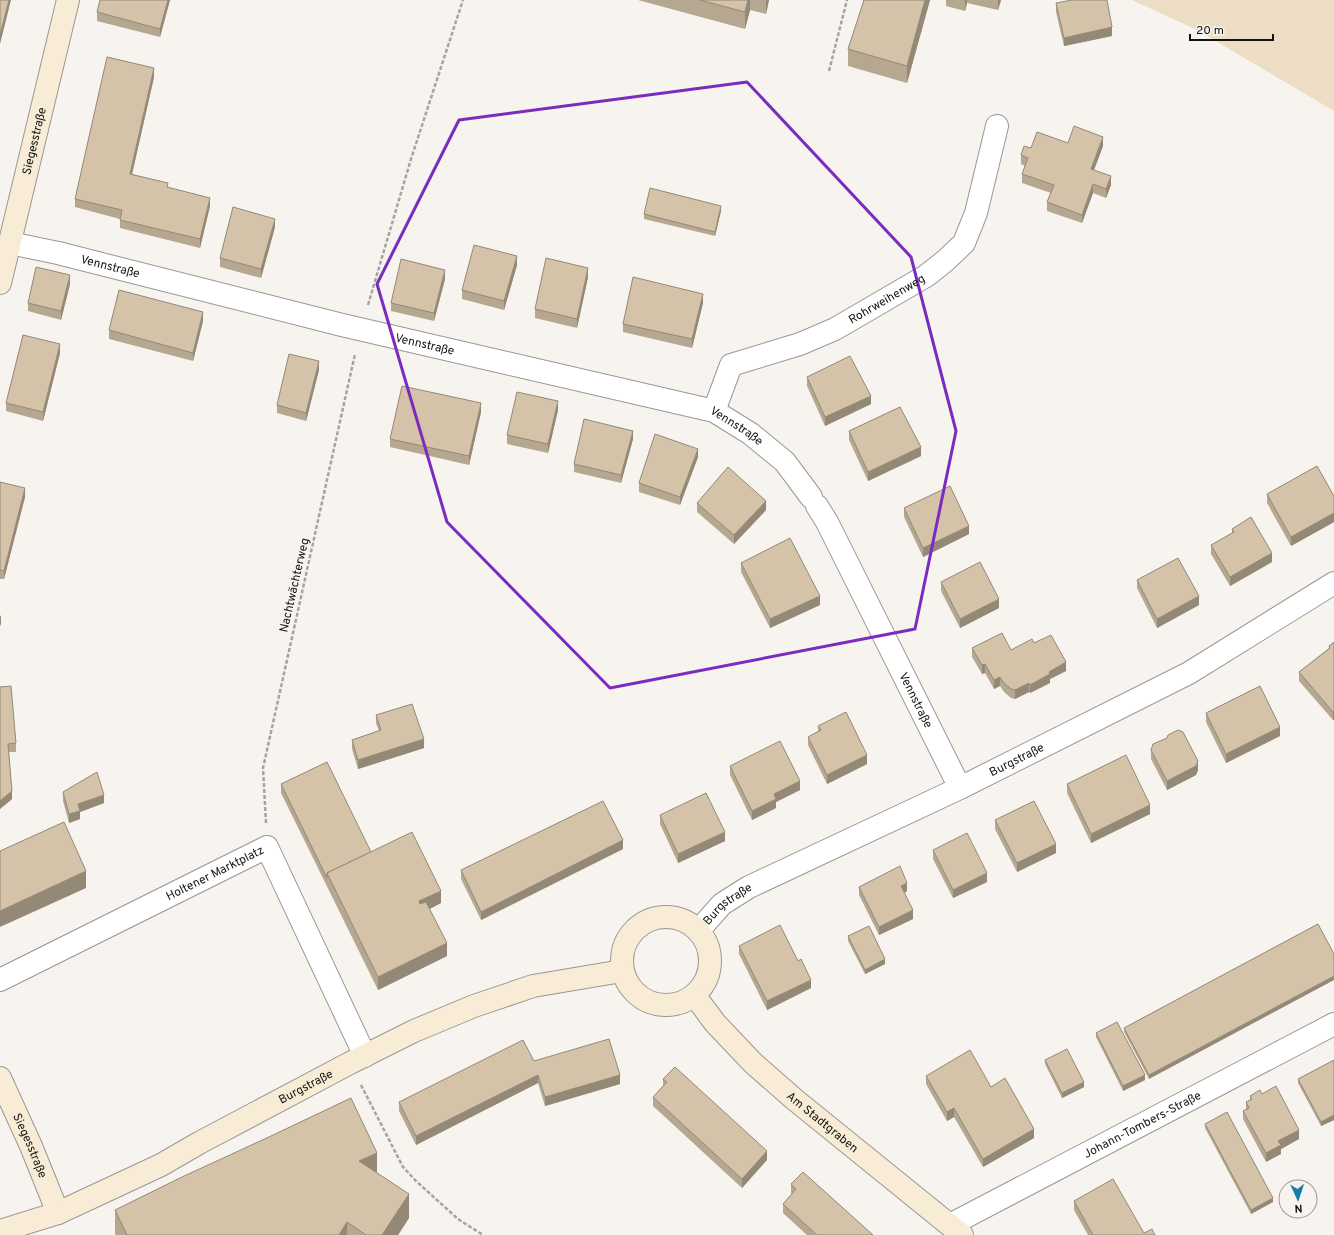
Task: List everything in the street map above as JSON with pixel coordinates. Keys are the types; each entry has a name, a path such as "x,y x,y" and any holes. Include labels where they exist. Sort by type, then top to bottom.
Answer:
{"main road":[{"name":"Siegesstraße","path":"0,283 5,253 68,0"},
{"name":"Burgstraße","path":"671,916 689,922 699,930 703,934 710,950 711,967 706,983 695,996 681,1004 665,1006 649,1002 635,993 625,979 622,970 622,962 625,944 636,928 652,919 671,916"},
{"name":"Burgstraße","path":"0,1231 58,1213 161,1165 199,1143 357,1059 421,1028 474,1006 532,986 622,970"},
{"name":"Am Stadtgraben","path":"695,996 715,1023 753,1064 956,1230"},
{"name":"Siegesstraße","path":"0,1078 31,1146 58,1213"}],"street":[{"name":"Rohrweihenweg","path":"714,411 731,365 800,344 835,328 926,276 964,243 976,213 997,126"},
{"name":"Vennstraße","path":"5,253 58,253 360,329 714,411 751,434 785,462 828,522 960,788"},
{"name":"Burgstraße","path":"699,930 722,904 749,887 960,788 1188,673 1334,583"},
{"name":"Holtener Marktplatz","path":"0,980 267,847 357,1059"},
{"name":"Johann-Tombers-Straße","path":"956,1230 1334,1024"}],"path":[{"name":"Nachtwächterweg","path":"267,847 263,768 360,329 411,159 463,0"},
{"path":"829,71 847,0"},
{"path":"357,1059 403,1167 416,1181 458,1219 483,1235"}],"highlighted area":[{"path":"747,82 911,257 956,431 915,629 610,688 447,522 377,284 459,120"}],"shaded area":[{"path":"1132,0 1334,0 1334,111 1197,30"}],"building":[{"path":"0,0 9,0 0,35"},
{"path":"100,0 168,0 160,29 97,12"},
{"path":"700,0 748,0 745,12"},
{"path":"864,0 925,0 907,66 848,49"},
{"path":"1072,0 1107,0 1112,27 1064,38 1056,3"},
{"path":"107,57 154,68 130,174 168,183 167,187 210,198 200,239 120,220 122,210 75,199"},
{"path":"1074,126 1103,137 1091,169 1111,176 1106,189 1093,184 1082,215 1047,202 1054,185 1022,174 1028,158 1021,155 1024,146 1031,148 1037,132 1068,143"},
{"path":"650,188 721,206 715,232 644,214"},
{"path":"233,207 275,219 261,269 220,258"},
{"path":"474,245 517,256 504,301 462,290"},
{"path":"546,258 588,268 577,319 535,309"},
{"path":"401,259 445,270 434,313 391,303"},
{"path":"36,267 70,275 61,311 28,303"},
{"path":"633,277 703,294 692,339 623,324"},
{"path":"119,290 203,312 193,353 109,330"},
{"path":"23,335 60,344 43,412 6,403"},
{"path":"289,354 319,361 306,413 277,405"},
{"path":"850,356 871,396 825,417 807,377"},
{"path":"402,386 481,403 469,456 390,439"},
{"path":"517,392 558,401 548,444 507,435"},
{"path":"900,407 921,447 868,472 849,431"},
{"path":"584,419 633,431 621,475 574,464"},
{"path":"655,434 698,449 680,497 639,483"},
{"path":"1317,466 1334,496 1334,513 1291,537 1267,494"},
{"path":"728,467 766,501 734,535 697,503"},
{"path":"0,482 25,488 4,571 0,570"},
{"path":"950,486 969,526 923,548 904,508"},
{"path":"1251,517 1272,553 1230,577 1211,545 1234,532 1232,529"},
{"path":"790,538 820,596 770,619 741,563"},
{"path":"1178,558 1199,596 1157,619 1137,580"},
{"path":"980,562 999,599 960,619 941,582"},
{"path":"1002,633 1011,650 1032,639 1034,643 1051,635 1066,662 1049,672 1050,674 1030,685 1029,683 1015,690 1011,689 1000,677 994,680 985,664 982,665 972,648"},
{"path":"1334,642 1333,712 1299,672 1330,648 1329,646"},
{"path":"11,686 16,743 8,744 12,791 0,801 0,687"},
{"path":"1260,686 1280,727 1226,754 1206,713"},
{"path":"412,704 424,739 358,760 352,740 381,730 376,715"},
{"path":"846,712 867,755 827,775 808,737 821,730 818,726"},
{"path":"1178,730 1183,732 1198,761 1196,766 1167,781 1151,750 1153,744 1167,738 1168,735"},
{"path":"780,741 800,781 774,794 776,799 752,811 730,766"},
{"path":"1126,755 1150,805 1091,834 1067,784"},
{"path":"327,762 371,852 327,873 327,878 281,784"},
{"path":"97,772 104,795 78,804 80,811 69,814 63,792"},
{"path":"706,793 725,832 678,854 660,815"},
{"path":"603,801 623,840 481,912 461,870"},
{"path":"1034,801 1056,844 1017,863 995,820"},
{"path":"64,822 86,871 0,911 0,851"},
{"path":"412,832 441,891 419,901 420,904 426,902 447,943 378,977 327,873"},
{"path":"967,833 987,873 953,890 933,850"},
{"path":"900,866 907,883 901,886 913,910 879,927 859,887"},
{"path":"1318,924 1334,954 1334,976 1149,1075 1124,1028"},
{"path":"780,925 798,961 801,959 811,980 767,1001 739,946"},
{"path":"869,926 885,959 865,970 848,936"},
{"path":"1117,1022 1145,1075 1123,1086 1096,1033"},
{"path":"609,1039 620,1075 545,1097 538,1075 416,1136 399,1102 523,1040 534,1061"},
{"path":"1067,1049 1084,1082 1062,1093 1045,1060"},
{"path":"970,1050 991,1087 1005,1078 1034,1129 983,1159 954,1108 947,1112 926,1076"},
{"path":"1334,1060 1334,1115 1321,1122 1298,1079"},
{"path":"675,1067 767,1151 742,1179 653,1097 667,1082 663,1079"},
{"path":"1276,1086 1299,1130 1278,1141 1281,1145 1266,1153 1243,1111 1249,1108 1246,1102 1252,1099 1250,1096 1260,1090 1262,1094"},
{"path":"351,1098 377,1153 359,1161 409,1194 382,1235 366,1235 347,1222 339,1235 127,1235 115,1210"},
{"path":"1227,1112 1273,1198 1251,1210 1205,1124"},
{"path":"803,1172 873,1235 817,1235 783,1204 796,1189 791,1184"},
{"path":"1113,1179 1144,1233 1152,1229 1155,1235 1093,1235 1074,1201"}]}
